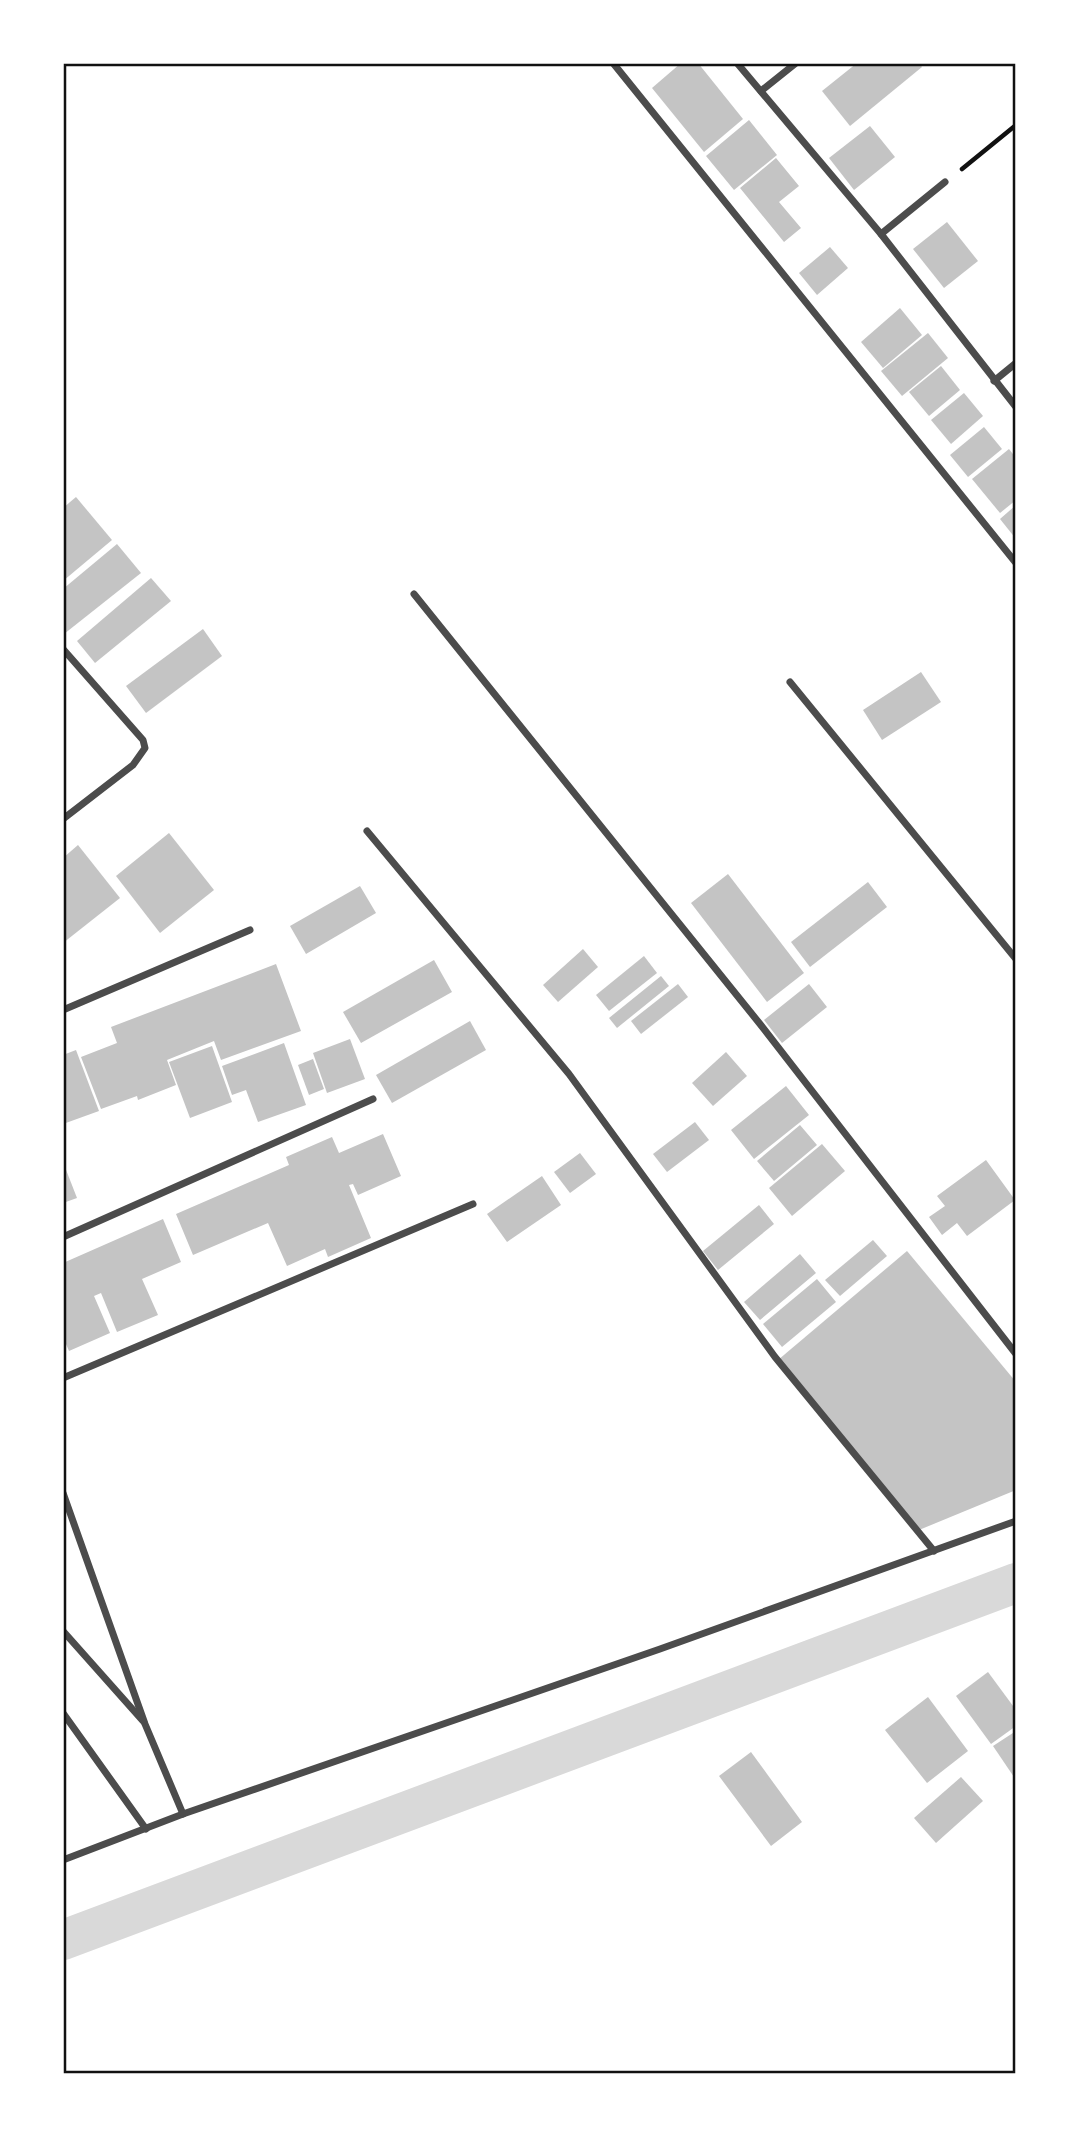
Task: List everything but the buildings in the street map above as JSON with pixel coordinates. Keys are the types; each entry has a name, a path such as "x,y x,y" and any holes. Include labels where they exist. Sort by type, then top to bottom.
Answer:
{"street":[{"path":"612,63 1016,563"},
{"path":"737,63 881,234 1016,407"},
{"path":"761,91 796,63"},
{"path":"881,234 945,182"},
{"path":"994,381 1016,363"},
{"path":"414,594 760,1024 1016,1354"},
{"path":"63,649 143,740 145,748 133,765 63,819"},
{"path":"790,682 1016,959"},
{"path":"367,831 569,1074 775,1357 934,1551"},
{"path":"63,1010 250,930"},
{"path":"63,1237 373,1099"},
{"path":"63,1378 473,1204"},
{"path":"63,1493 145,1724 183,1814"},
{"path":"63,1860 183,1814 647,1654 1016,1521"},
{"path":"63,1631 145,1724"},
{"path":"63,1713 146,1829"}],"path":[{"path":"945,182 1016,125"}],"waterway":[{"path":"63,1940 1016,1583"}]}
